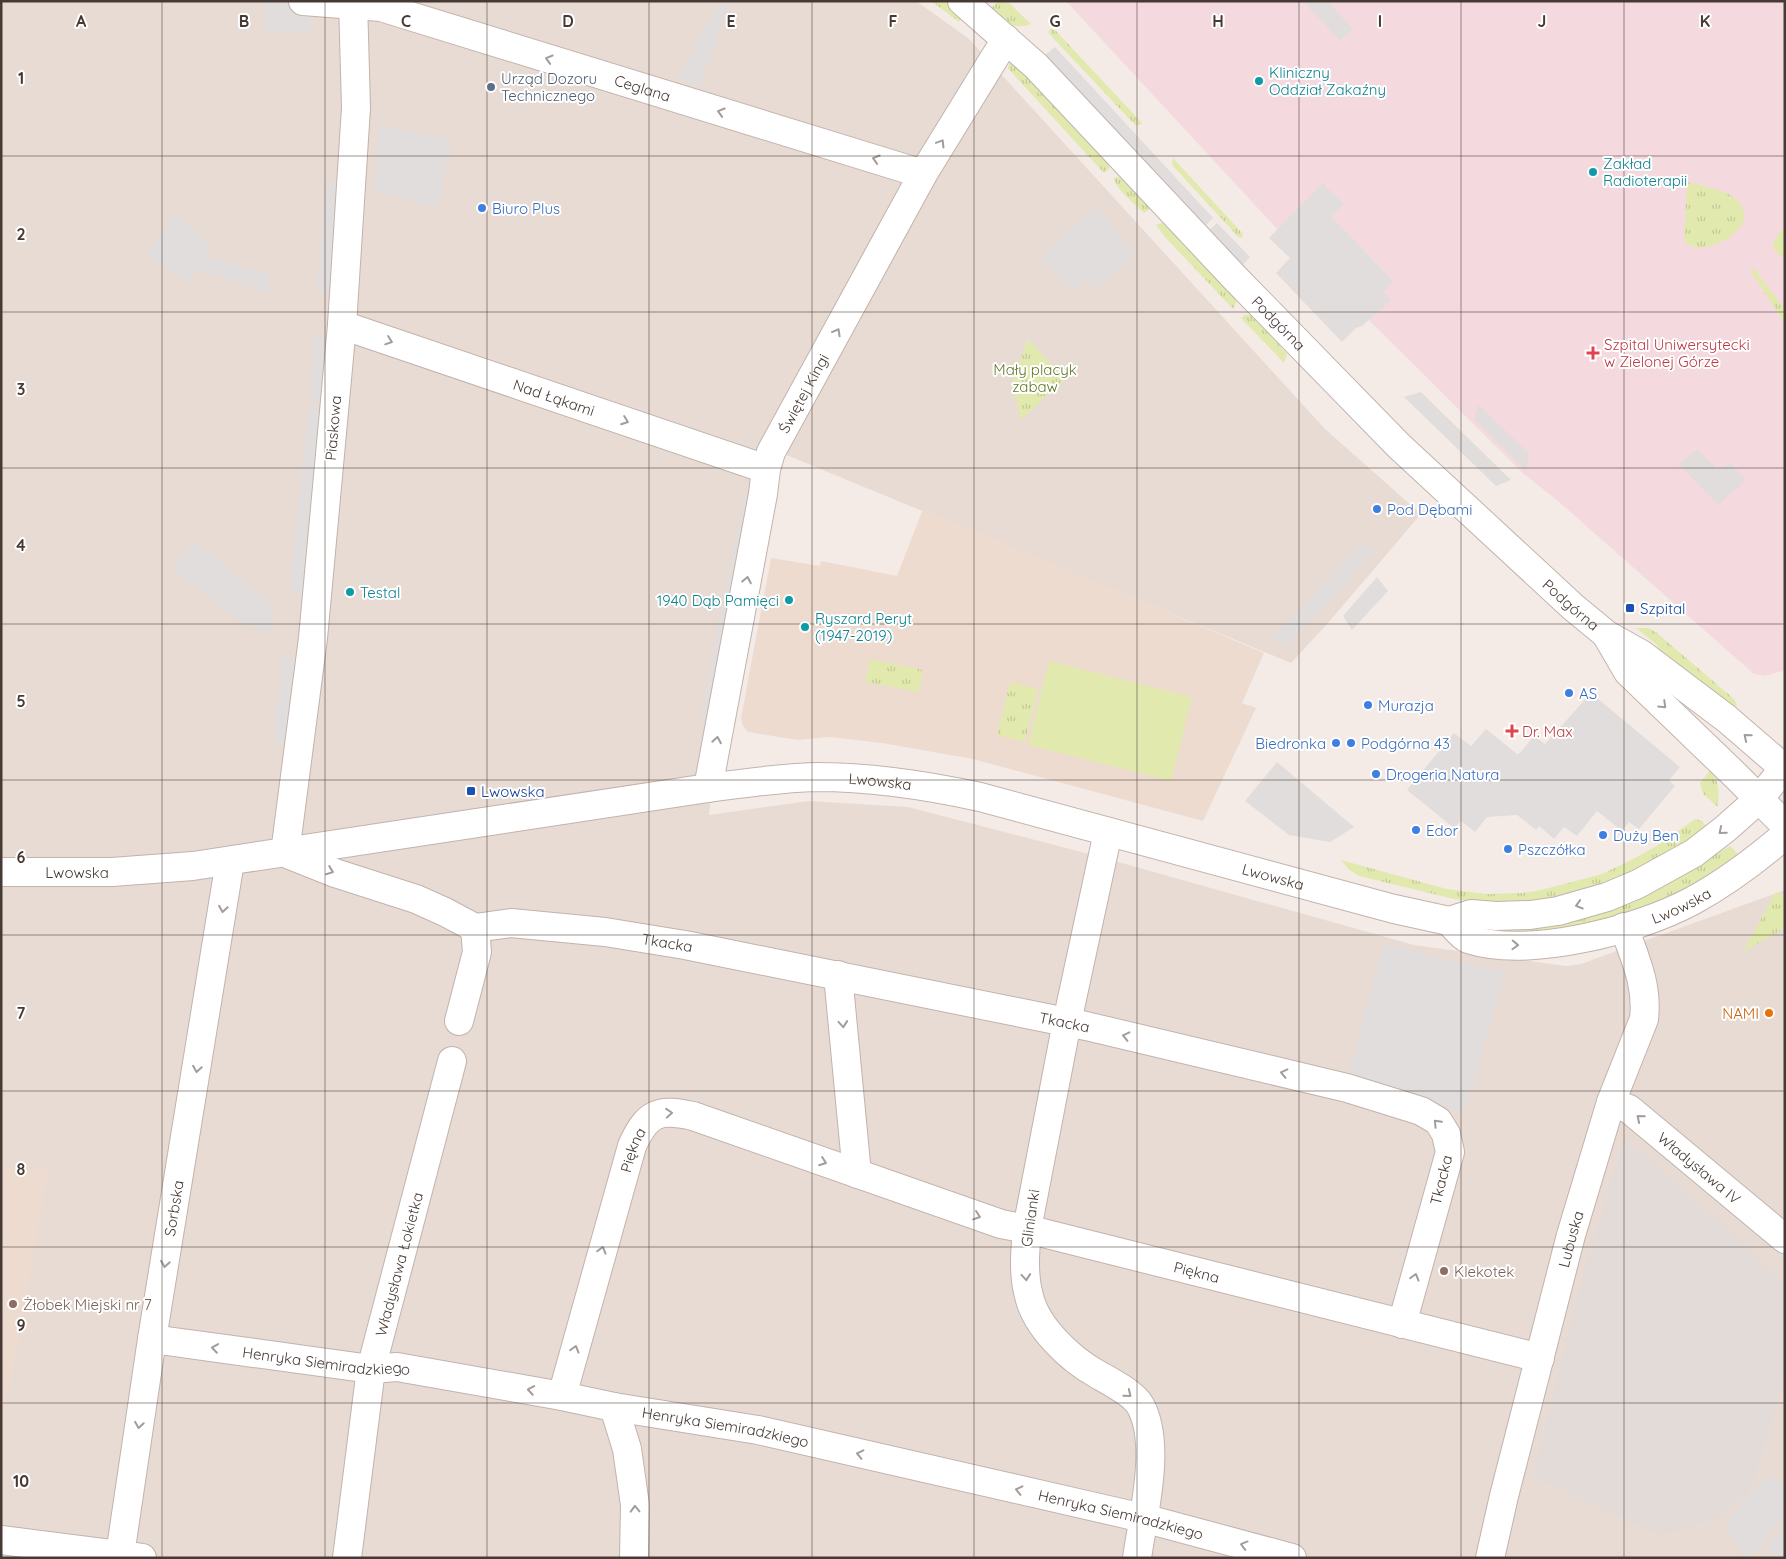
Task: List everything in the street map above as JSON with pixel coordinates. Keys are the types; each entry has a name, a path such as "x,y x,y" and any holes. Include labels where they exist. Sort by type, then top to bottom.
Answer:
{"street":[{"name":"Ceglana","path":"303,1 353,3 381,7 923,174"},
{"name":"Podgórna","path":"962,1 1036,66 1235,278 1399,446 1606,635 1641,654 1727,720 1785,768"},
{"name":"Piaskowa","path":"285,853 313,638 342,325 356,108 353,3"},
{"name":"Świętej Kingi","path":"708,788 763,494 766,469 771,452 923,174 1006,39"},
{"name":"Nad Łąkami","path":"342,325 766,469"},
{"name":"Podgórna","path":"1606,635 1628,672 1785,825"},
{"name":"Lwowska","path":"1,872 112,872 193,866 708,788 761,781 815,778 890,781 980,797 1386,907 1449,921 1471,914 1504,916 1558,911 1630,887 1666,870 1694,853 1726,829 1785,768"},
{"name":"Glinianki","path":"1108,832 1067,1022 1027,1228 1025,1260 1028,1295 1034,1313 1056,1341 1085,1367 1123,1390 1140,1403 1150,1441 1150,1468 1137,1558"},
{"name":"Lwowska","path":"1449,921 1466,938 1501,944 1534,945 1570,941 1624,928 1658,917 1726,882 1757,859 1785,834"},
{"path":"285,853 335,873 416,899 475,928 478,952 459,1021"},
{"name":"Sorbska","path":"131,1556 152,1339 230,861"},
{"name":"Tkacka","path":"475,928 511,923 605,932 685,945 1067,1022 1347,1088 1421,1111 1438,1121 1446,1134 1450,1152 1402,1324"},
{"name":"Lubuska","path":"1490,1558 1572,1235 1611,1102 1644,1019 1646,1005 1645,989 1624,928"},
{"path":"838,975 857,1174"},
{"name":"Władysława Łokietka","path":"347,1558 371,1370 452,1061"},
{"name":"Władysława IV","path":"1611,1102 1629,1110 1785,1239"},
{"name":"Piękna","path":"562,1396 632,1146 641,1127 654,1116 673,1111 694,1116 1001,1224 1027,1228 1540,1358"},
{"name":"Henryka Siemiradzkiego","path":"152,1339 371,1370 397,1367 614,1407 758,1430 1143,1518 1292,1558"},
{"path":"614,1407 627,1449 635,1505 634,1558"},
{"path":"1,1540 131,1556"}],"shaded area":[{"path":"1,1 916,1 968,38 1325,429 1421,514 1328,623 1291,663 772,449 718,734 709,815 809,801 908,807 1097,856 1414,945 1566,966 1581,964 1785,890 1785,1558 1,1558"},
{"path":"267,1 314,2 311,32 264,31"},
{"path":"720,1 730,1 700,86 677,78"},
{"name":"Szpital Uniwersytecki w Zielonej Górze","path":"1066,1 1785,1 1785,670 1765,676 1754,674 1558,501 1525,475 1278,230"},
{"path":"1303,1 1327,1 1353,29 1340,41"},
{"path":"1055,47 1213,218 1204,227 1204,231 1208,231 1217,223 1250,257 1242,266 1242,274 1040,56 1044,56"},
{"path":"379,125 452,140 438,207 375,192"},
{"path":"344,182 338,295 317,291 325,183"},
{"path":"1323,183 1344,204 1331,217 1393,281 1383,292 1391,300 1362,326 1356,328 1342,342 1276,273 1290,258 1269,238"},
{"path":"1095,205 1135,254 1096,291 1085,279 1072,291 1041,258"},
{"path":"175,216 210,243 204,255 270,274 270,293 197,270 189,284 146,254"},
{"path":"314,337 331,341 326,401 310,398"},
{"path":"1421,392 1511,480 1496,486 1404,397"},
{"path":"309,405 326,407 306,592 290,591"},
{"path":"1478,405 1529,453 1526,471 1474,419"},
{"path":"1697,449 1717,469 1731,464 1746,480 1718,505 1679,464"},
{"path":"745,494 755,499 711,723 701,717"},
{"path":"923,509 1264,653 1242,703 1256,708 1203,821 973,759 882,743 829,737 798,740 748,732 743,726 741,718 771,558 820,566 821,561 897,576"},
{"path":"194,541 275,607 268,634 241,622 172,569"},
{"path":"1361,543 1376,550 1287,646 1271,639"},
{"path":"1377,577 1388,591 1352,630 1343,616"},
{"path":"283,657 297,661 288,744 273,741"},
{"path":"1591,693 1680,767 1669,780 1675,786 1639,829 1629,822 1622,831 1597,811 1577,836 1564,827 1554,839 1539,826 1536,830 1517,815 1487,817 1475,832 1461,821 1454,828 1407,790 1454,733 1471,746 1486,729 1517,754 1534,736 1545,744"},
{"path":"1277,762 1354,827 1330,842 1289,835 1245,801"},
{"path":"1384,944 1441,959 1506,972 1464,1112 1347,1080"},
{"path":"1648,1129 1785,1243 1785,1260 1635,1134"},
{"path":"1624,1138 1785,1281 1785,1379 1750,1491 1719,1519 1659,1535 1533,1476 1577,1296"},
{"name":"Żłobek Miejski nr 7","path":"1,1166 48,1170 1,1425"},
{"path":"1769,1474 1785,1485 1785,1516 1749,1558 1746,1558 1724,1523"},
{"path":"1785,1525 1785,1558 1778,1558 1766,1547"}],"green space":[{"path":"931,1 947,1 964,15 959,22"},
{"path":"999,1 1009,3 1031,24 1019,26 1004,20 990,9"},
{"path":"1051,28 1056,31 1142,123 1140,125 1135,125 1054,39 1048,32"},
{"path":"1009,64 1015,64 1109,161 1109,169 1104,173 1014,75 1008,68"},
{"path":"1173,158 1243,234 1242,238 1238,237 1172,165"},
{"path":"1114,178 1122,178 1149,205 1149,210 1144,213 1126,197 1115,182"},
{"path":"1687,182 1718,190 1735,198 1744,213 1739,229 1722,242 1712,246 1694,247 1684,241"},
{"path":"1164,222 1237,300 1233,309 1156,225"},
{"path":"1785,227 1785,258 1775,250 1773,243"},
{"path":"1752,269 1755,269 1785,310 1785,324 1751,272"},
{"path":"1245,315 1252,315 1287,354 1284,363 1241,318"},
{"name":"Mały placyk zabaw","path":"1028,339 1065,379 1021,420 1012,382"},
{"path":"1636,628 1648,628 1657,633 1734,699 1737,704 1733,712 1667,662 1656,644"},
{"path":"870,659 923,670 919,692 865,682"},
{"path":"1049,661 1192,697 1171,781 1028,745"},
{"path":"1010,682 1038,689 1025,742 997,735"},
{"path":"1711,769 1718,787 1718,807 1703,794 1700,783"},
{"path":"1695,819 1702,821 1706,826 1690,841 1625,879 1547,902 1487,903 1454,899 1359,876 1348,869 1341,860 1447,889 1487,894 1522,893 1602,874 1660,844"},
{"path":"1730,846 1739,855 1732,861 1674,895 1641,909 1568,929 1544,932 1503,933 1514,926 1675,879"},
{"path":"1779,892 1785,899 1785,928 1743,952 1775,893"}],"place":[{"name":"Kliniczny Oddział Zakaźny","path":"1259,81"},
{"name":"Urząd Dozoru Technicznego","path":"491,87"},
{"name":"Zakład Radioterapii","path":"1593,172"},
{"name":"Biuro Plus","path":"482,208"},
{"name":"Szpital Uniwersytecki w Zielonej Górze","path":"1593,353"},
{"name":"Pod Dębami","path":"1377,509"},
{"name":"Testal","path":"350,592"},
{"name":"1940 Dąb Pamięci","path":"789,600"},
{"name":"Szpital","path":"1630,608"},
{"name":"Ryszard Peryt (1947-2019)","path":"805,627"},
{"name":"AS","path":"1569,693"},
{"name":"Murazja","path":"1368,705"},
{"name":"Dr. Max","path":"1512,731"},
{"name":"Biedronka","path":"1336,743"},
{"name":"Podgórna 43","path":"1351,743"},
{"name":"Drogeria Natura","path":"1376,774"},
{"name":"Lwowska","path":"471,791"},
{"name":"Edor","path":"1416,830"},
{"name":"Duży Ben","path":"1603,835"},
{"name":"Pszczółka","path":"1508,849"},
{"name":"NAMI","path":"1769,1013"},
{"name":"Klekotek","path":"1444,1271"},
{"name":"Żłobek Miejski nr 7","path":"13,1304"}]}
